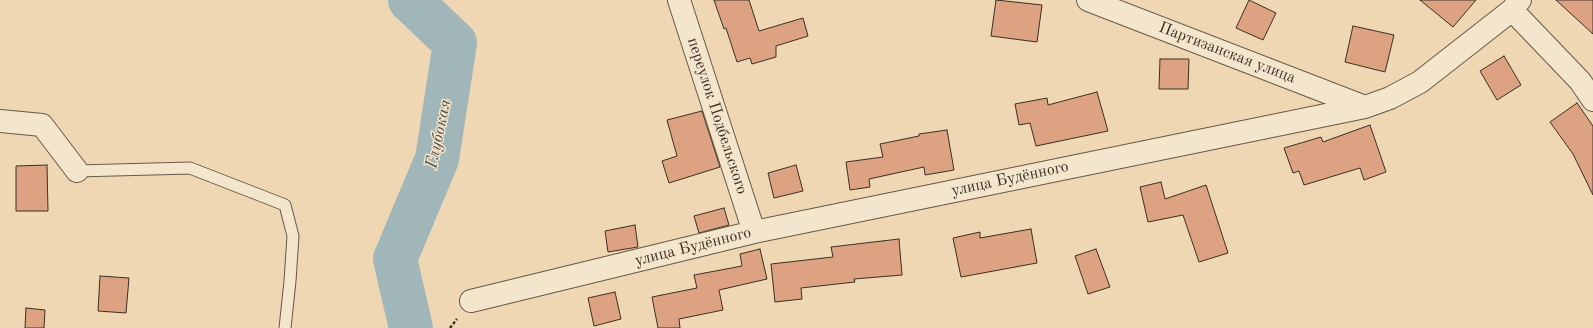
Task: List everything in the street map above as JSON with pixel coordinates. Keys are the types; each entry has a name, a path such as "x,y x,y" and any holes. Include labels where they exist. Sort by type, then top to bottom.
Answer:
{"street":[{"name":"переулок Подбельского","path":"679,0 754,232"},
{"name":"Партизанская улица","path":"1088,0 1365,107"},
{"name":"улица Будённого","path":"471,301 754,232 1365,107 1390,98 1420,82 1516,5"},
{"path":"1516,5 1580,81 1593,100"},
{"path":"0,121 42,124 77,171"}],"lane":[{"path":"77,171 190,168 285,205 293,236 290,281 284,328"}],"building":[{"path":"714,0 749,0 759,31 803,18 808,36 776,46 776,57 752,64 750,58 737,62 726,28 724,29"},
{"path":"996,0 1042,5 1037,42 991,36"},
{"path":"1249,0 1276,13 1263,40 1236,28"},
{"path":"1420,0 1476,0 1453,27"},
{"path":"1556,0 1593,0 1593,34"},
{"path":"1353,26 1394,35 1385,72 1345,62"},
{"path":"1504,56 1521,85 1497,100 1480,71"},
{"path":"1160,59 1189,59 1188,89 1159,89"},
{"path":"1097,92 1108,131 1036,146 1030,123 1019,125 1015,104 1047,98 1048,105"},
{"path":"1577,103 1593,126 1593,195 1573,154 1550,122"},
{"path":"702,111 720,167 669,183 662,161 677,156 667,120"},
{"path":"1370,125 1386,172 1364,180 1360,168 1304,185 1299,171 1293,173 1284,148 1321,137 1323,142"},
{"path":"947,130 954,170 925,175 924,167 869,179 870,187 850,190 846,162 883,157 880,144 919,136 919,134"},
{"path":"47,165 48,211 16,211 16,166"},
{"path":"796,165 803,191 774,198 768,173"},
{"path":"1161,182 1165,199 1206,185 1228,253 1199,262 1183,215 1148,222 1140,187"},
{"path":"724,208 729,225 699,233 694,216"},
{"path":"635,225 638,247 608,252 605,231"},
{"path":"1031,229 1037,263 961,277 953,238 980,232 980,238"},
{"path":"899,239 902,275 854,279 855,282 801,288 802,299 775,302 771,264 833,257 831,247"},
{"path":"760,249 767,279 719,290 723,310 679,319 680,328 658,328 652,297 697,288 694,275 742,266 740,254"},
{"path":"1096,249 1110,287 1088,294 1075,256"},
{"path":"100,276 129,278 126,313 98,311"},
{"path":"615,292 621,319 594,326 588,298"},
{"path":"26,308 45,310 44,328 25,328"}],"waterway":[{"name":"Глубокая","path":"410,0 455,43 437,159 395,259 411,328"}]}
